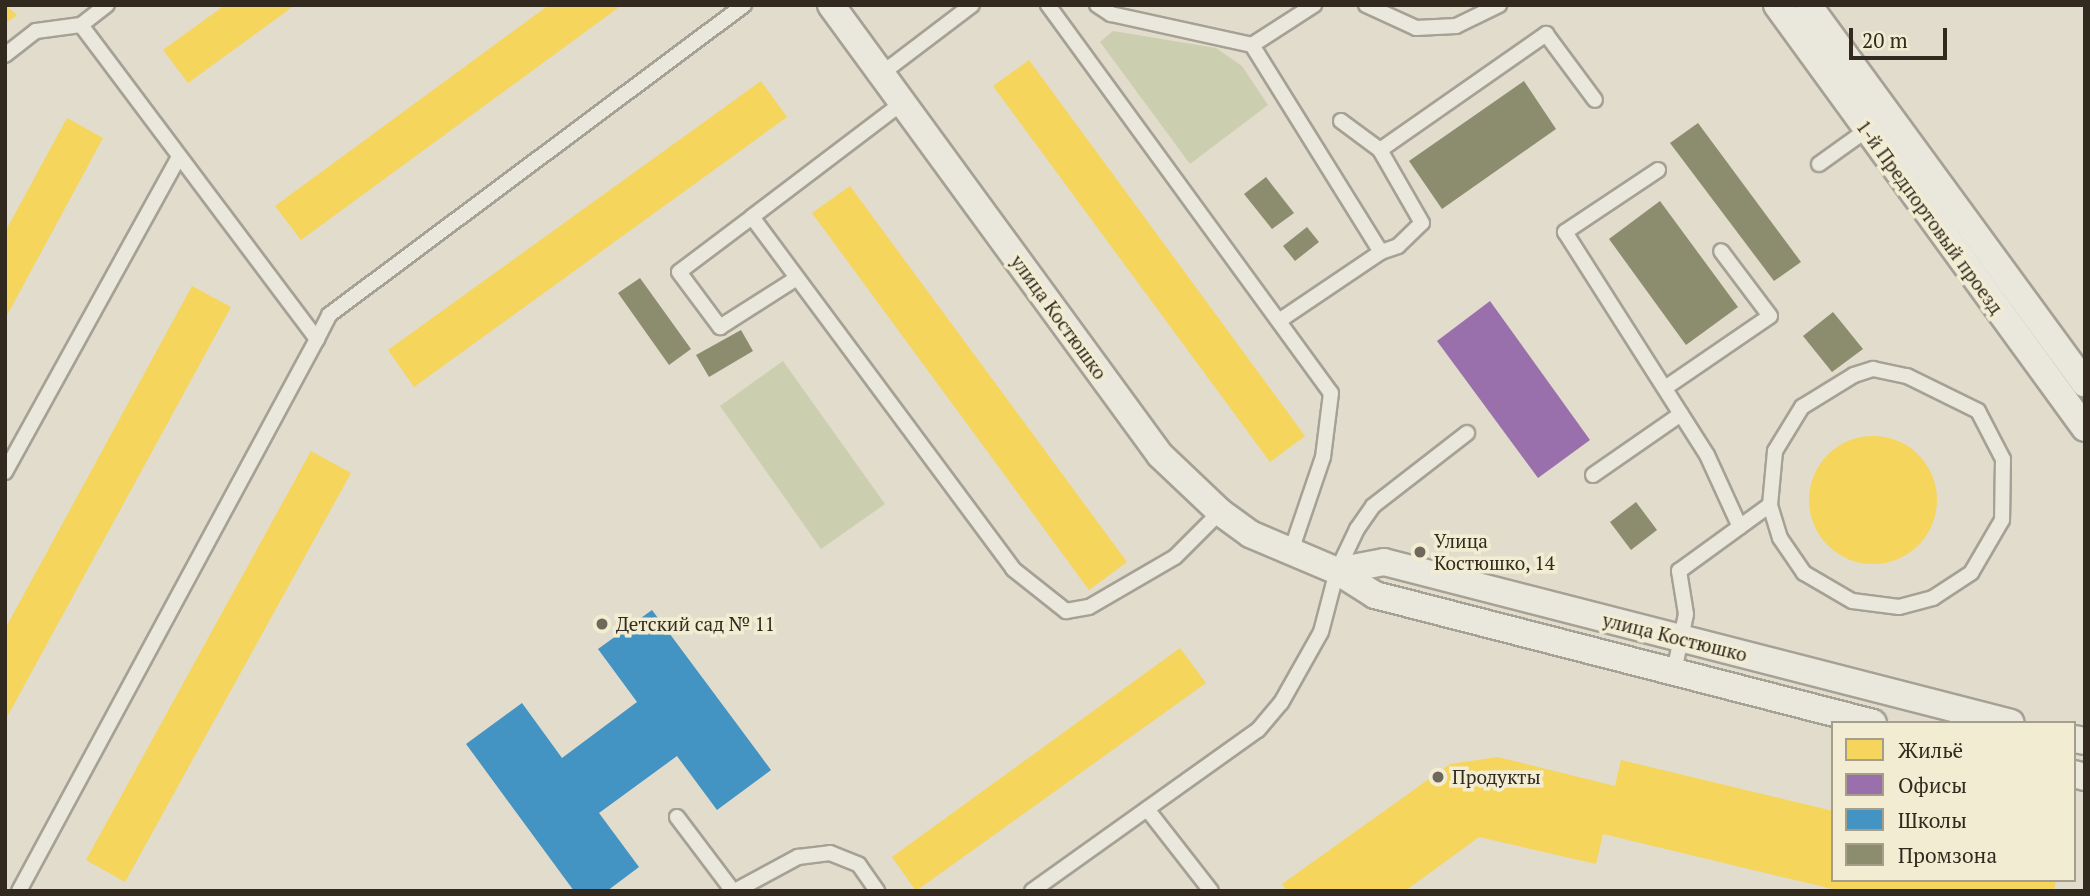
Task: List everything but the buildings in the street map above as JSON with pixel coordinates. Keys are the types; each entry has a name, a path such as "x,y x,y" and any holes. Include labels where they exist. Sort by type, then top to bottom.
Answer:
{"street":[{"name":"улица Костюшко","path":"831,5 1160,455 1220,512 1290,554 1337,571 1375,595 1865,721"},
{"name":"1-й Предпортовый проезд","path":"1777,5 2085,428"},
{"name":"1-й Предпортовый проезд","path":"1808,5 2083,377"},
{"name":"улица Костюшко","path":"1337,571 1384,562 2003,721"}],"lane":[{"path":"5,55 36,31 81,25 107,5"},
{"path":"19,891 330,314 744,5"},
{"path":"881,74 972,5"},
{"path":"1048,5 1331,393 1323,457 1290,554"},
{"path":"1097,5 1111,14 1252,45 1314,5"},
{"path":"1366,5 1416,28 1456,26 1499,5"},
{"path":"81,25 317,339"},
{"path":"1380,150 1546,34 1595,100"},
{"path":"1252,45 1381,252"},
{"path":"797,278 720,327 679,272 902,103"},
{"path":"1819,164 1888,115"},
{"path":"1280,320 1381,252 1398,246 1422,223 1380,150 1341,121"},
{"path":"5,472 179,157"},
{"path":"1658,170 1565,232 1707,455 1740,527"},
{"path":"752,217 1013,569 1066,611 1089,607 1175,557 1220,512"},
{"path":"1665,388 1770,316 1721,251"},
{"path":"1674,672 1683,639 1686,614 1679,571 1770,505 1775,451 1802,407 1854,375 1873,369 1907,376 1978,411 2003,459 2002,520 1971,573 1933,598 1899,607 1852,601 1804,573 1780,538 1770,505"},
{"path":"1593,475 1681,414"},
{"path":"1032,891 1258,730 1282,703 1321,632 1337,571 1373,506 1467,433"},
{"path":"1147,809 1212,891"},
{"path":"677,817 734,891 798,857 830,853 859,865 877,891"}],"green space":[{"path":"1113,31 1216,48 1242,66 1268,105 1190,164 1100,42"},
{"path":"783,361 885,504 821,549 720,406"}],"place":[{"name":"Улица Костюшко, 14","path":"1420,552"},
{"name":"Детский сад № 11","path":"602,624"},
{"name":"Продукты","path":"1438,777"}]}
